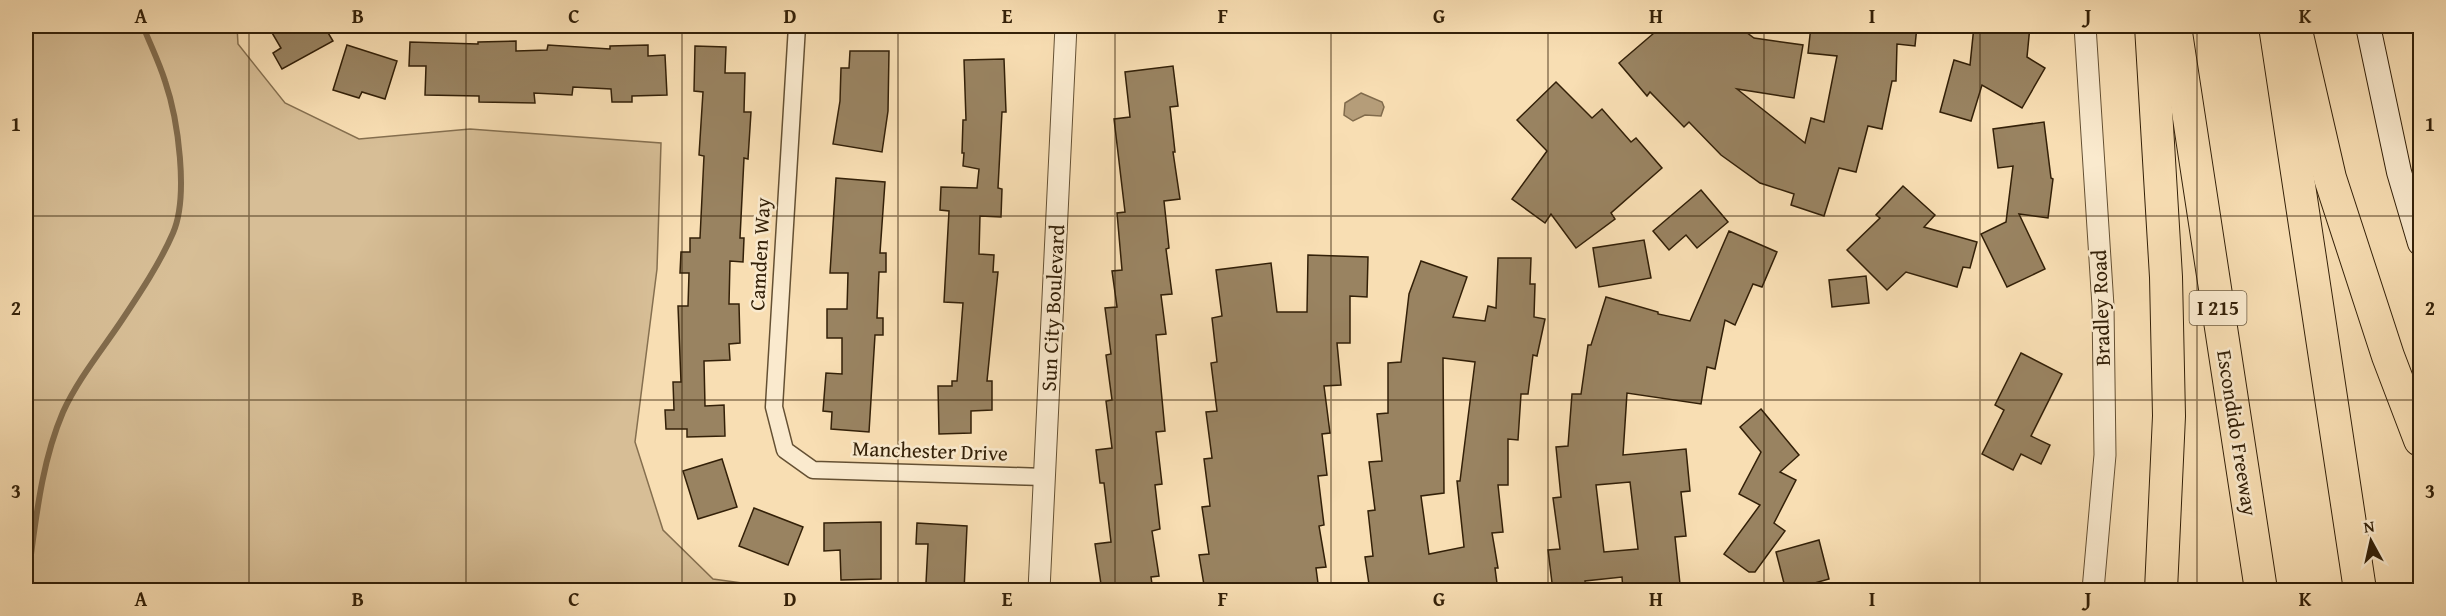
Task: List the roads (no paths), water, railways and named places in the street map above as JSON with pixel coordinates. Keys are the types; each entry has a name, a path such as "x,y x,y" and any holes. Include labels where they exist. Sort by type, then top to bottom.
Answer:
{"highway":[{"path":"2151,26 2166,277 2169,416 2162,591"},
{"name":"Escondido Freeway","path":"2175,26 2261,591"},
{"path":"2275,26 2360,591"},
{"path":"2295,26 2331,178 2388,356 2421,440"}],"main road":[{"path":"2368,26 2399,172 2421,243"}],"street":[{"name":"Camden Way","path":"797,26 774,406 785,450 813,470"},
{"name":"Sun City Boulevard","path":"1039,591 1066,26"},
{"name":"Bradley Road","path":"2085,26 2103,306 2105,455 2093,591"},
{"name":"Manchester Drive","path":"813,470 1045,477"}],"waterway":[{"path":"26,590 43,477 63,412 83,376 156,267 173,233 178,217 181,179 174,116 163,74 143,26"}]}
